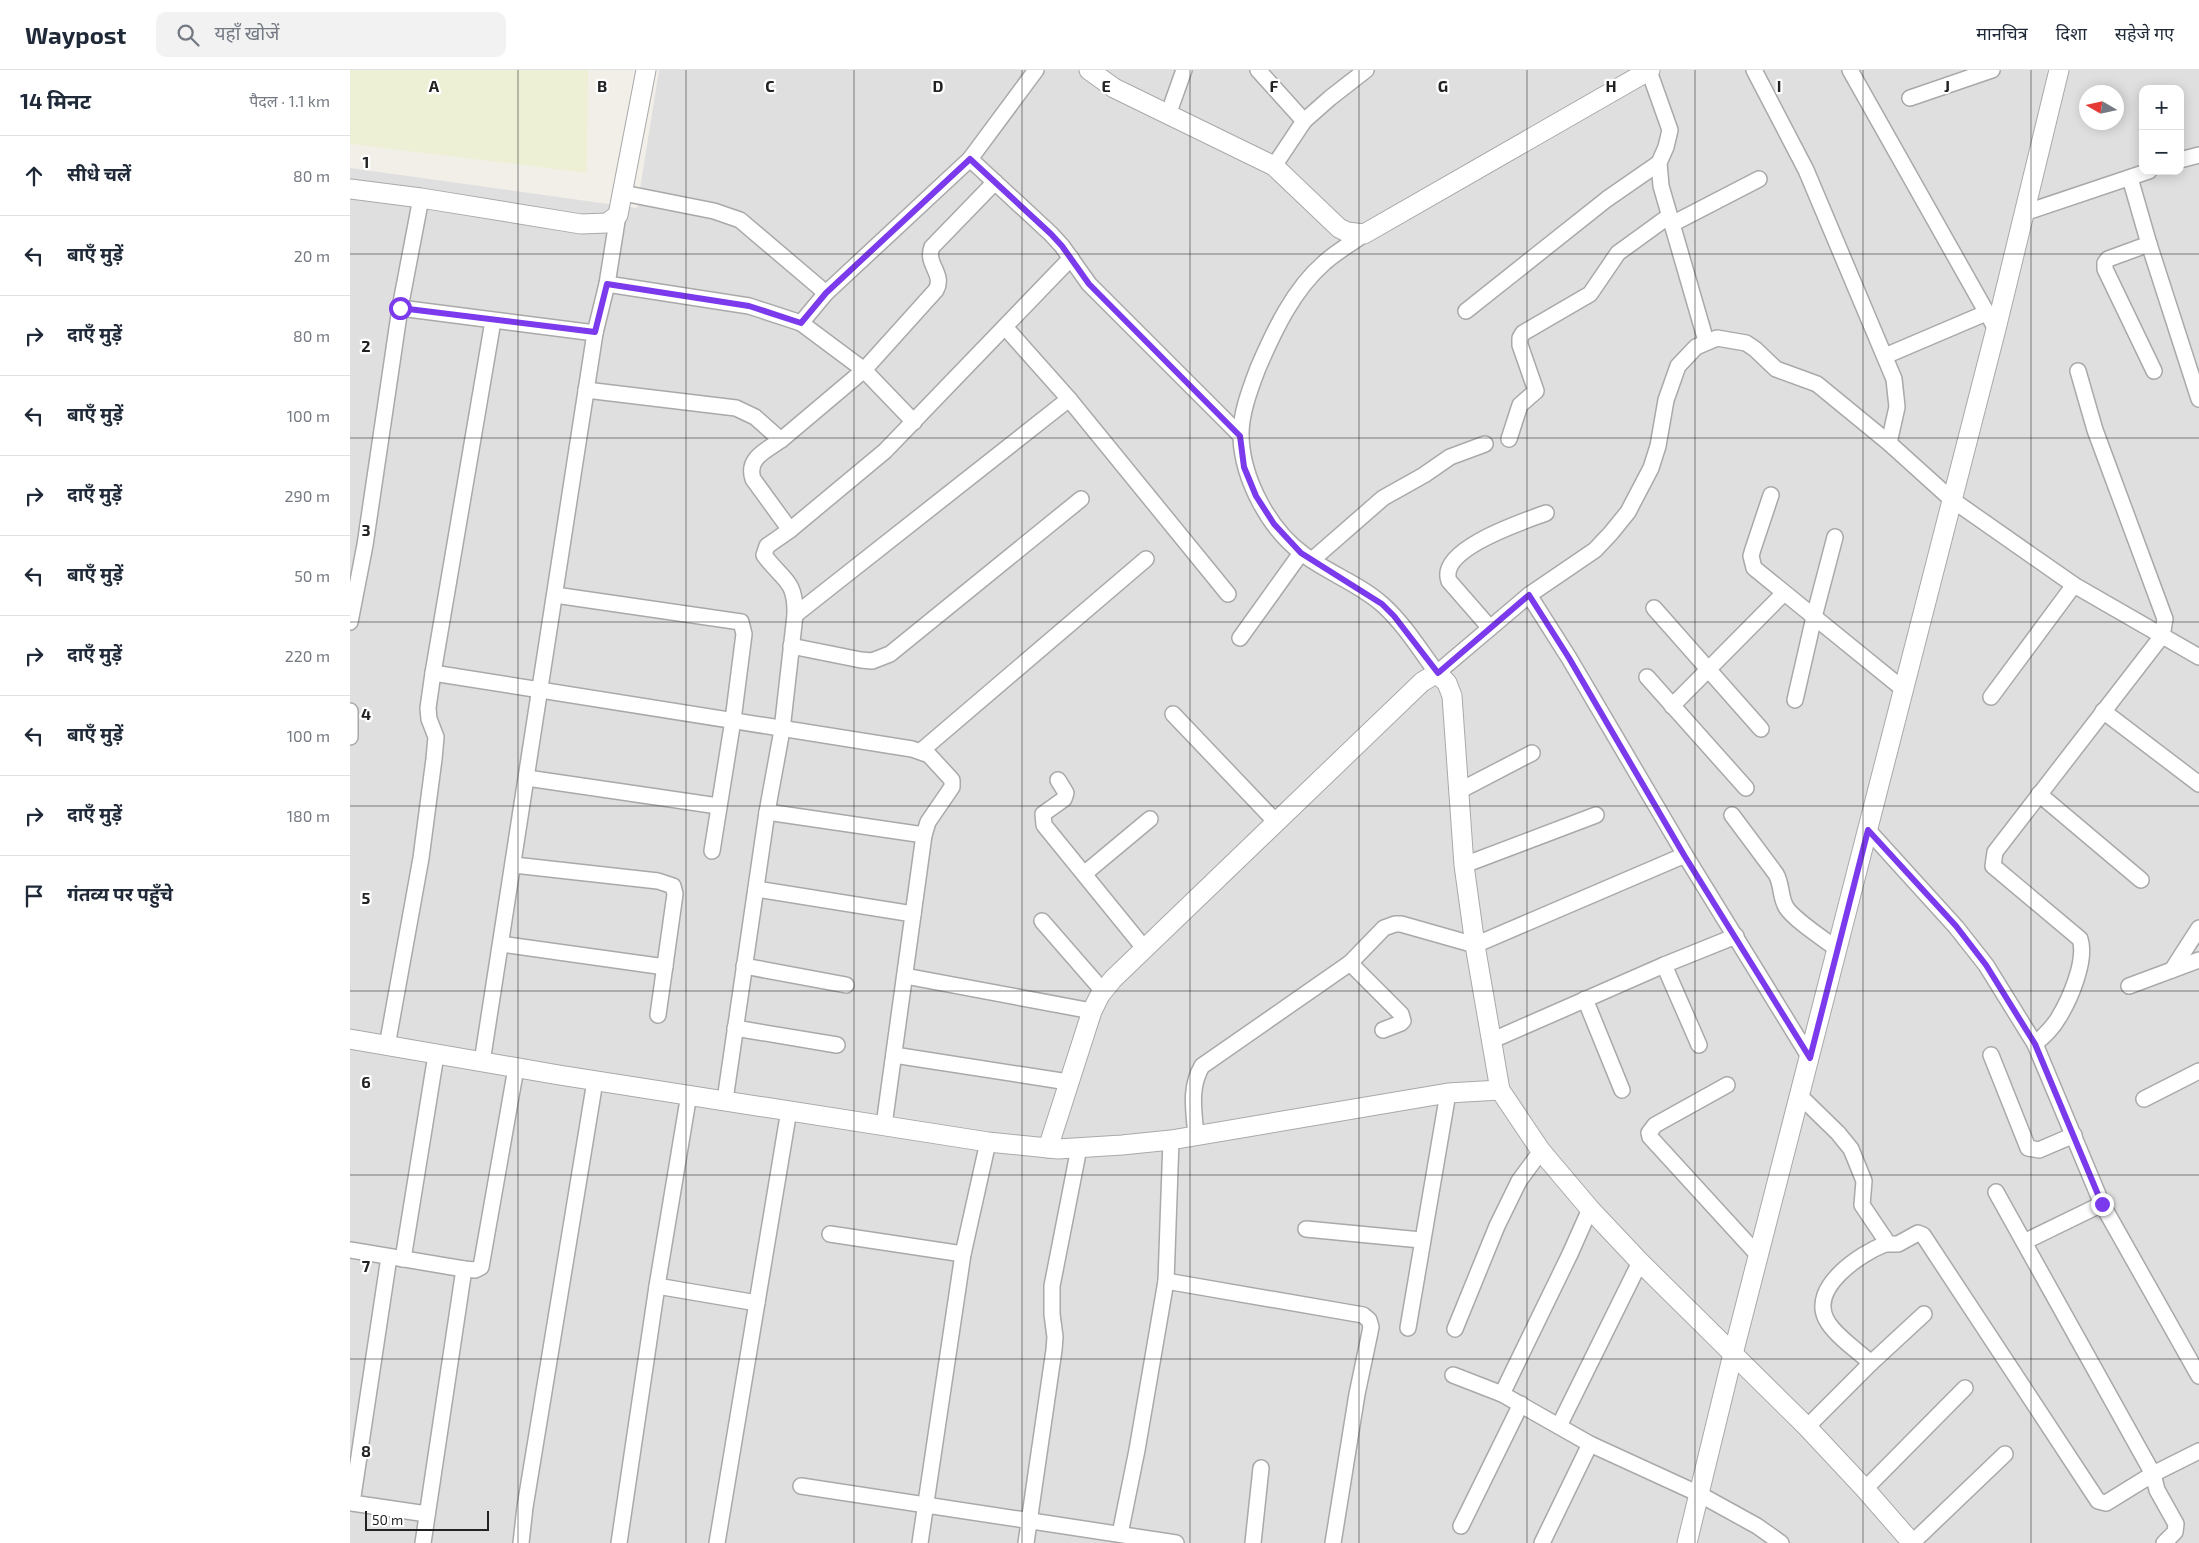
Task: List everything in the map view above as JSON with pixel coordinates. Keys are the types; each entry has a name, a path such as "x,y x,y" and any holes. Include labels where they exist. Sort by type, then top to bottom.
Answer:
{"street":[{"path":"482,1062 595,332 607,284 618,215 646,70"},
{"path":"801,323 826,293 970,159 1036,70"},
{"path":"1089,70 1114,88 1274,166 1339,228 1347,232 1364,234"},
{"path":"1168,115 1184,70"},
{"path":"1258,70 1304,121"},
{"path":"1274,166 1304,121 1366,70"},
{"path":"1706,341 1661,186 1659,163 1666,147 1670,130 1649,70 1364,234 1324,263 1307,282 1286,311 1254,379 1245,407 1240,436 1244,467 1256,496 1274,524 1307,556 1382,604 1394,616 1438,673 1448,683 1452,696 1464,866 1475,946 1493,1040 1500,1090 1541,1151 1590,1209 1640,1262 1807,1427 1912,1543 2005,1454"},
{"path":"1754,70 1806,170 1894,378 1897,407 1889,443"},
{"path":"1850,70 1996,329"},
{"path":"1910,98 1992,70"},
{"path":"1687,1543 1758,1255 1996,329 2059,70"},
{"path":"2184,159 2199,154"},
{"path":"970,159 1051,234 1092,288 1240,436"},
{"path":"1466,310 1607,198 1659,163"},
{"path":"2024,213 2139,175"},
{"path":"2130,178 2148,244 2199,399"},
{"path":"1509,439 1520,405 1536,391 1520,345 1520,338 1523,333 1590,294 1618,253 1671,220 1759,179"},
{"path":"790,530 753,478 751,472 755,458 782,440 864,370 936,290 940,284 939,276 930,257 932,247 995,182"},
{"path":"350,189 421,198 581,224 607,223 618,215"},
{"path":"623,193 714,211 740,220 826,293"},
{"path":"350,622 357,544 421,198"},
{"path":"2148,244 2108,259 2104,263 2105,269 2154,371"},
{"path":"725,1100 744,966 782,730 795,615 793,590 764,555 767,546 790,530 886,451 1071,258"},
{"path":"607,284 749,306 801,323 864,370 914,422"},
{"path":"400,308 493,321 595,332"},
{"path":"1885,356 1986,313"},
{"path":"387,1046 421,858 435,752 436,737 428,708 433,673 493,321"},
{"path":"1005,327 1069,399 1228,594"},
{"path":"1048,1148 1092,1011 1103,991 1144,948 1422,682 1438,673 1529,595 1595,550 1628,512 1651,468 1658,446 1666,400 1678,366 1686,355 1706,341 1717,338 1746,343 1756,349 1776,369 1807,379 1829,392 1951,499 2074,585 2199,657"},
{"path":"2035,1044 2055,1023 2066,1004 2078,974 2082,945 2080,939 1993,866 1995,852 2162,636 2165,619 2095,430 2078,371"},
{"path":"586,390 736,408 755,417 782,440"},
{"path":"795,615 1069,399"},
{"path":"1240,638 1307,556 1383,498 1418,479 1450,456 1485,444"},
{"path":"1771,495 1753,549 1752,563 1758,572 1903,689"},
{"path":"791,646 872,661 890,654 1082,498"},
{"path":"1490,628 1449,581 1450,566 1479,540 1546,513"},
{"path":"1795,700 1835,538"},
{"path":"921,750 1146,559"},
{"path":"1991,697 2074,585"},
{"path":"1672,706 1784,593"},
{"path":"555,595 741,622 744,634 733,720 712,851"},
{"path":"1529,595 1569,658 1684,855 1810,1058"},
{"path":"1654,608 1761,729"},
{"path":"433,673 733,720 782,730 921,750 929,755 952,780 952,787 928,822 924,835 884,1125"},
{"path":"1647,677 1746,788"},
{"path":"350,711 350,737"},
{"path":"2103,711 2199,784"},
{"path":"1173,714 1276,822"},
{"path":"1459,791 1532,753"},
{"path":"527,778 718,806"},
{"path":"1058,780 1066,793 1064,799 1043,814 1042,820 1044,825 1144,948"},
{"path":"2039,794 2141,880"},
{"path":"768,812 924,835"},
{"path":"1464,866 1596,815"},
{"path":"1732,815 1776,874 1782,898 1788,910 1837,949"},
{"path":"1084,874 1150,819"},
{"path":"1868,830 1956,926 1986,965 2035,1044 2102,1204 2199,1376"},
{"path":"1196,1136 1193,1092 1194,1082 1202,1066 1350,963 1384,928 1395,924 1475,946 1684,855"},
{"path":"514,865 658,881 673,886 676,894 658,1015"},
{"path":"756,889 912,914"},
{"path":"1042,921 1103,991"},
{"path":"2172,970 2199,928"},
{"path":"1493,1040 1664,965 1736,936"},
{"path":"501,944 665,967"},
{"path":"2129,986 2199,960"},
{"path":"1350,963 1403,1018 1401,1023 1383,1030"},
{"path":"1664,965 1699,1045"},
{"path":"744,966 846,985"},
{"path":"905,976 1092,1011"},
{"path":"1585,999 1622,1090"},
{"path":"735,1028 837,1045"},
{"path":"350,1039 516,1068 988,1142 1048,1148 1079,1148 1171,1140 1448,1092 1500,1090"},
{"path":"1991,1054 2028,1148 2039,1150 2074,1135"},
{"path":"428,1514 351,1509 396,1258 436,1055"},
{"path":"894,1055 1068,1082"},
{"path":"350,1250 464,1269 475,1270 481,1267 516,1068"},
{"path":"2144,1099 2199,1071"},
{"path":"521,1543 525,1507 596,1080"},
{"path":"1727,1085 1655,1125 1651,1128 1650,1137 1758,1255"},
{"path":"1408,1328 1421,1240 1448,1092"},
{"path":"619,1543 657,1286 689,1094"},
{"path":"1800,1096 1838,1133 1851,1149 1864,1181 1862,1205 1883,1234 1885,1244"},
{"path":"718,1543 788,1110"},
{"path":"1120,1534 1137,1450 1166,1281 1171,1140"},
{"path":"920,1543 963,1254 988,1142"},
{"path":"1026,1543 1054,1350 1055,1332 1052,1314 1052,1286 1079,1148"},
{"path":"1455,1329 1501,1218 1520,1181 1541,1151"},
{"path":"1996,1192 2153,1474 2157,1490 2176,1524 2175,1532 2164,1543"},
{"path":"2024,1242 2102,1204"},
{"path":"1502,1394 1590,1209"},
{"path":"1306,1229 1421,1240"},
{"path":"1871,1363 1830,1326 1823,1311 1824,1301 1830,1284 1837,1275 1871,1250 1885,1244 1898,1244 1918,1233 1923,1235 2098,1501 2106,1503 2153,1474 2199,1451"},
{"path":"830,1234 963,1254"},
{"path":"1559,1426 1640,1262"},
{"path":"423,1543 464,1269"},
{"path":"1166,1281 1363,1315 1369,1320 1371,1327 1357,1394 1333,1543"},
{"path":"657,1286 757,1303"},
{"path":"1807,1427 1871,1363 1924,1314"},
{"path":"1453,1375 1502,1394 1590,1444 1699,1494 1757,1526 1781,1543"},
{"path":"1865,1489 1965,1388"},
{"path":"1461,1526 1521,1404"},
{"path":"1542,1543 1590,1444"},
{"path":"1253,1543 1261,1468"},
{"path":"800,1486 1176,1543"}],"shaded area":[{"path":"659,70 2199,70 2199,1543 350,1543 350,168 637,208"}],"green space":[{"path":"350,70 588,70 587,173 350,144"}],"route":[{"path":"400,308 493,321 595,332 607,284 749,306 801,323 826,293 970,159 1051,234 1089,284 1240,436 1244,467 1256,496 1274,524 1301,553 1382,604 1394,616 1438,673 1529,595 1569,658 1684,855 1810,1058 1868,830 1956,926 1986,965 2035,1044 2102,1204"}]}
